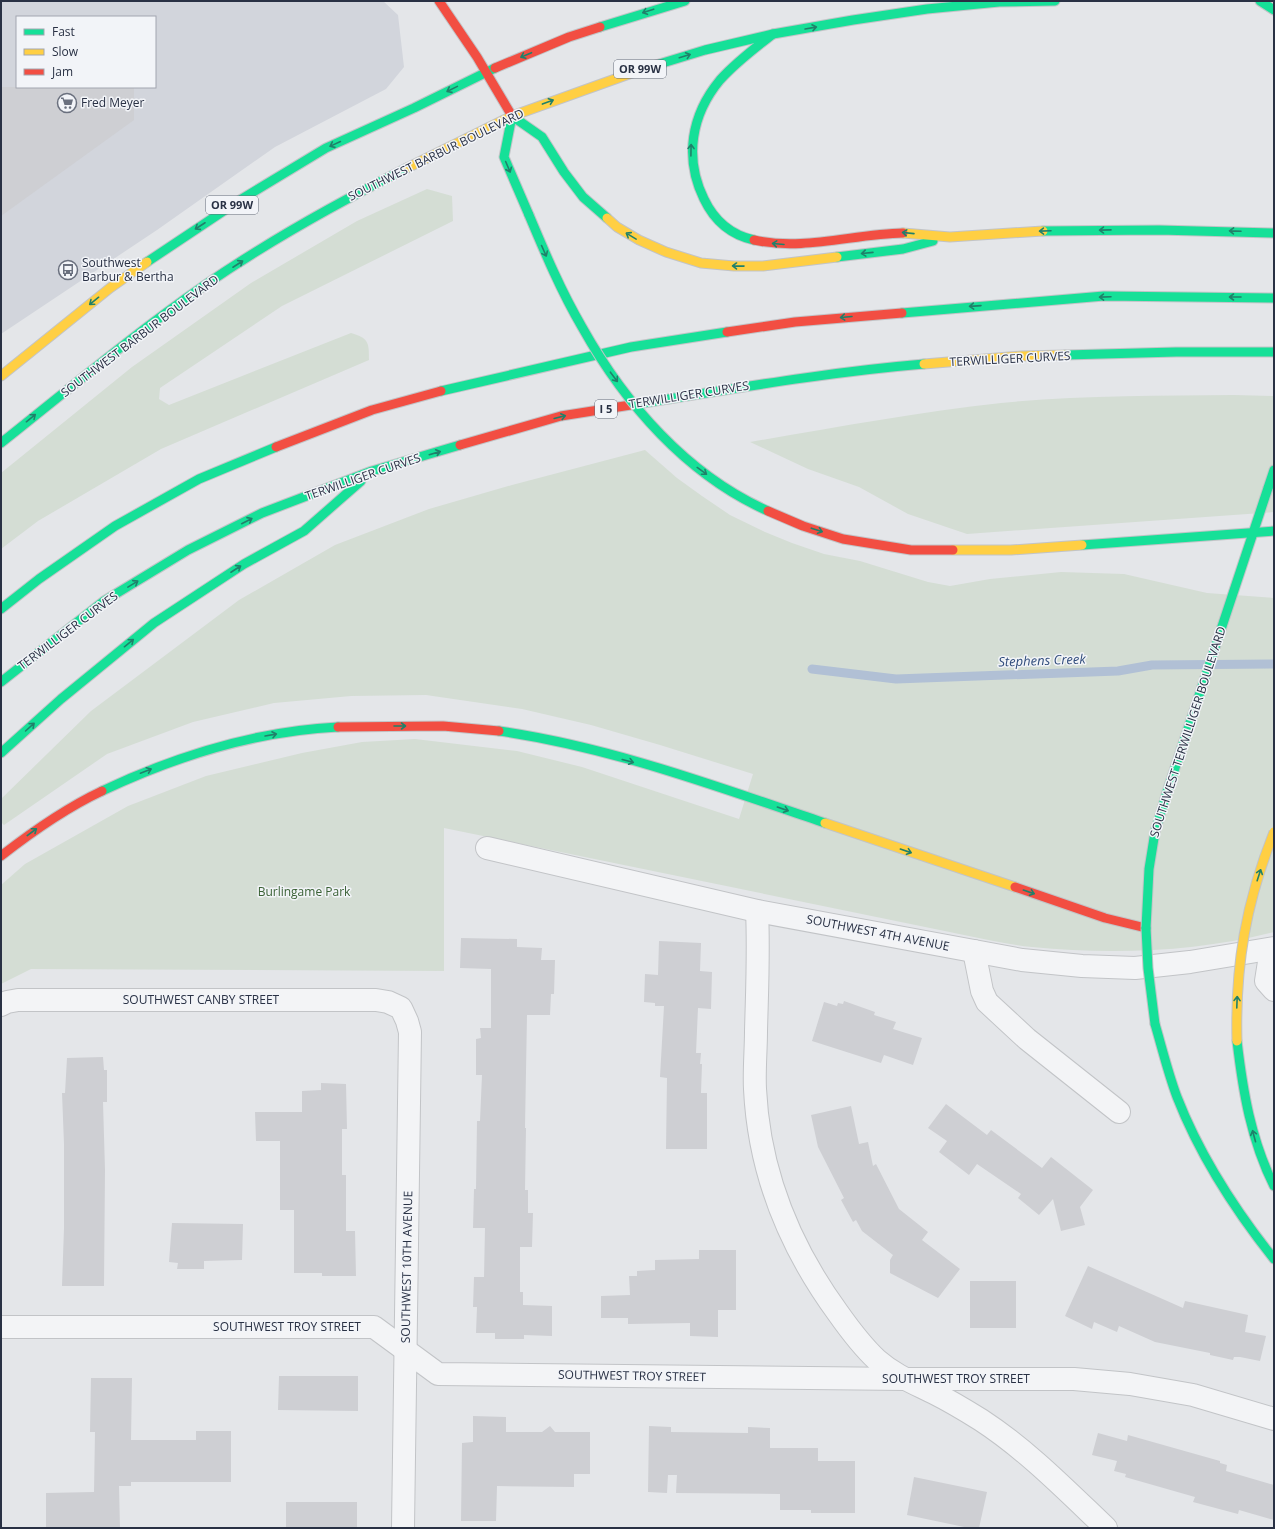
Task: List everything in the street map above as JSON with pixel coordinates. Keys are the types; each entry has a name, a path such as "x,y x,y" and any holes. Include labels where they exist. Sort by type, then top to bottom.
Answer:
{"main road":[{"path":"439,1 462,32 487,71 512,116 542,137 564,172 584,196 617,227 639,240 701,263 734,266 762,266 903,249 946,237"},
{"name":"OR 99W","path":"1,376 110,288 164,250 240,200 326,148 414,108 487,71 569,37 652,10 686,1"},
{"name":"SOUTHWEST BARBUR BOULEVARD","path":"1,443 148,327 217,277 279,237 351,196 512,116 640,70 705,50 772,34 927,9 999,2 1055,1"},
{"path":"1260,1 1274,10"},
{"path":"772,34 731,68 709,95 701,111 691,146 692,171 698,192 711,213 724,226 743,238 764,243 785,244 900,233 946,237 1042,231 1098,230 1274,233"},
{"path":"512,116 504,157 548,259 581,326 600,358 632,401 666,440 698,468 731,492 766,510 803,526 844,539 911,550 1011,550 1274,531"},
{"path":"1,609 39,579 115,526 199,478 291,440 372,410 461,386 631,347 795,322 1104,296 1274,298"},
{"name":"TERWILLIGER CURVES","path":"1,682 104,601 188,550 262,513 372,471 561,416 781,380 897,366 1022,356 1176,352 1274,352"},
{"name":"SOUTHWEST TERWILLIGER BOULEVARD","path":"1274,470 1155,832 1149,869 1146,928 1148,968 1155,1024 1181,1107 1218,1177 1263,1246 1274,1259"},
{"path":"1,753 61,699 154,623 244,564 304,531 372,471"},
{"path":"1,856 33,830 64,810 98,791 132,777 219,747 267,736 311,729 433,725 509,733 590,750 644,765 746,797 1106,918 1146,928"},
{"path":"1274,832 1267,848 1251,899 1240,956 1236,1001 1237,1041 1242,1082 1255,1140 1267,1173 1274,1186"}],"street":[{"name":"SOUTHWEST 4TH AVENUE","path":"487,848 758,911 1044,963 1135,968 1190,962 1273,949"},
{"path":"758,911 754,1087 758,1123 765,1160 775,1196 789,1231 810,1273 833,1306 864,1346 878,1361 905,1379 957,1405 998,1432 1068,1491 1106,1528"},
{"path":"1273,949 1266,981 1274,990"},
{"path":"974,951 982,991 987,1002 1027,1039 1119,1112"},
{"name":"SOUTHWEST CANBY STREET","path":"1,1005 18,1000 376,1000 388,1002 401,1008"},
{"name":"SOUTHWEST 10TH AVENUE","path":"401,1008 410,1032 403,1528"},
{"name":"SOUTHWEST TROY STREET","path":"1,1327 374,1327 438,1374 905,1379 1074,1379 1130,1384 1193,1395 1274,1418"}],"shaded area":[{"path":"1,1 383,1 398,15 404,67 386,89 275,147 157,230 1,334"}],"green space":[{"path":"427,189 452,196 453,221 282,306 160,388 159,399 169,405 351,333 365,339 367,342 369,349 369,360 161,449 38,521 1,549 1,473 132,367 251,283 357,221"},
{"path":"1234,395 1274,396 1274,512 967,534 908,514 859,487 808,469 750,442 907,416 1030,400 1088,397"},
{"name":"Burlingame Park","path":"645,450 677,478 702,496 730,515 765,532 824,554 860,561 928,582 950,586 990,579 1061,572 1124,574 1207,593 1274,598 1274,932 1215,944 1154,950 1093,951 1024,946 444,828 444,971 31,969 1,984 1,885 25,864 128,806 206,776 302,753 362,742 415,739 517,751 582,767 739,819 753,774 591,725 522,709 426,695 351,696 274,703 193,722 107,754 4,825 1,822 1,799 91,711 239,600 335,545 429,509 512,485"}],"building":[{"name":"Fred Meyer","path":"1,87 134,88 134,120 1,216"},
{"path":"461,938 517,939 517,947 542,948 541,960 555,960 554,994 551,994 550,1015 527,1015 525,1190 528,1190 528,1213 533,1213 532,1247 520,1247 520,1292 523,1292 523,1305 552,1306 552,1336 524,1335 524,1339 495,1339 495,1333 476,1333 477,1307 473,1307 474,1277 484,1277 485,1228 473,1228 474,1189 476,1189 477,1121 480,1121 482,1075 476,1075 476,1039 481,1038 480,1028 491,1028 491,969 460,968"},
{"path":"659,941 701,943 700,971 712,972 711,1009 698,1008 696,1053 701,1053 701,1093 707,1093 707,1149 666,1149 667,1078 660,1077 664,1006 655,1006 655,1003 644,1002 645,974 658,975"},
{"path":"844,1001 875,1012 874,1015 896,1022 893,1029 922,1038 913,1065 884,1055 881,1063 812,1041 824,1002 837,1006 838,1003 843,1004"},
{"path":"103,1057 104,1070 107,1070 107,1102 103,1102 105,1170 104,1286 62,1286 64,1144 62,1093 65,1093 67,1058"},
{"path":"321,1083 346,1084 347,1129 342,1129 342,1175 346,1175 346,1231 355,1231 356,1276 322,1276 322,1273 294,1273 294,1210 280,1210 280,1141 256,1141 255,1112 302,1112 302,1091 321,1090"},
{"path":"946,1104 987,1135 991,1130 1042,1168 1051,1157 1093,1190 1080,1207 1085,1225 1061,1231 1053,1199 1039,1215 1018,1198 1021,1194 977,1164 969,1175 939,1152 947,1141 928,1128"},
{"path":"851,1106 859,1144 868,1142 873,1166 876,1164 899,1209 928,1232 922,1240 960,1269 938,1298 890,1273 890,1260 893,1255 862,1231 856,1220 853,1222 841,1200 844,1198 818,1147 811,1115"},
{"path":"172,1223 243,1224 242,1260 204,1261 204,1269 177,1269 178,1263 169,1262"},
{"path":"699,1250 736,1250 736,1310 718,1310 718,1337 690,1336 690,1323 628,1324 628,1318 601,1318 601,1296 630,1295 629,1276 637,1276 637,1271 655,1270 655,1260 699,1259"},
{"path":"1088,1266 1183,1308 1185,1301 1248,1315 1245,1332 1266,1336 1260,1361 1240,1357 1234,1357 1233,1360 1210,1355 1210,1353 1155,1342 1119,1326 1117,1332 1094,1322 1092,1329 1065,1316"},
{"path":"970,1281 1016,1281 1016,1328 970,1328"},
{"path":"279,1376 358,1376 358,1411 278,1410"},
{"path":"91,1378 132,1378 131,1440 196,1440 196,1431 231,1431 231,1482 131,1482 131,1486 119,1486 120,1528 46,1528 46,1493 94,1492 95,1432 90,1432"},
{"path":"473,1416 506,1417 506,1432 542,1432 550,1426 555,1432 590,1432 590,1474 574,1474 574,1487 497,1486 496,1521 461,1521 462,1443 473,1442"},
{"path":"649,1426 671,1427 671,1432 748,1433 748,1427 770,1428 770,1448 818,1448 818,1461 855,1461 855,1513 811,1513 811,1510 780,1510 780,1494 676,1493 677,1475 668,1475 667,1493 648,1492"},
{"path":"1098,1433 1127,1441 1128,1435 1220,1461 1220,1463 1227,1465 1226,1471 1274,1485 1274,1520 1239,1510 1238,1514 1193,1502 1195,1497 1125,1477 1126,1474 1114,1471 1117,1461 1092,1455"},
{"path":"914,1477 987,1492 979,1528 969,1528 907,1515"},
{"path":"286,1502 357,1502 357,1528 286,1528"}],"waterway":[{"name":"Stephens Creek","path":"812,669 896,679 1118,671 1152,665 1274,664"}],"traffic: fast":[{"path":"600,27 685,1"},
{"path":"643,69 705,50 773,34 853,20 927,9 999,2 1055,1"},
{"path":"1260,1 1274,10"},
{"path":"754,240 746,238 724,226 708,207 698,184 694,168 694,137 702,108 710,93 726,73 773,34"},
{"path":"147,262 240,200 326,148 414,108 495,68"},
{"path":"529,215 504,157 512,116 542,137 564,172 583,197 607,218"},
{"path":"1,443 127,343 205,285 304,223 407,168"},
{"path":"529,215 574,313 599,356 638,410 685,457 711,478 739,496 768,511"},
{"path":"1043,231 1159,230 1274,233"},
{"path":"837,257 903,249 933,241"},
{"path":"902,313 1104,296 1274,298"},
{"path":"441,391 631,347 727,332"},
{"path":"1065,355 1176,352 1274,352"},
{"path":"637,404 816,376 924,364"},
{"path":"1,682 104,601 188,550 262,513 372,471 460,445"},
{"path":"1,609 39,579 115,526 199,479 276,447"},
{"path":"1268,488 1274,470"},
{"path":"1,753 61,699 154,623 244,564 304,531 361,481"},
{"path":"1146,928 1149,869 1155,832 1268,488"},
{"path":"1082,545 1274,531"},
{"path":"102,791 130,778 188,756 217,747 277,734 308,729 338,727"},
{"path":"499,731 541,738 623,758 704,782 825,823"},
{"path":"1146,928 1148,968 1155,1024"},
{"path":"1155,1024 1177,1097 1196,1140 1232,1202 1274,1259"},
{"path":"1237,1041 1249,1115 1259,1151 1274,1186"}],"traffic: slow":[{"path":"407,168 512,116 643,69"},
{"path":"607,218 617,227 639,240 666,252 701,263 734,266 763,266 837,257"},
{"path":"903,233 950,237 1043,231"},
{"path":"1,376 110,288 147,262"},
{"path":"924,364 1022,356 1065,355"},
{"path":"953,550 1011,550 1082,545"},
{"path":"825,823 1015,887"},
{"path":"1237,1041 1238,986 1244,934 1256,884 1274,832"}],"traffic: jam":[{"path":"439,1 477,57 512,116"},
{"path":"495,68 569,37 600,27"},
{"path":"754,240 791,244 903,233"},
{"path":"727,332 795,322 902,313"},
{"path":"276,447 372,410 441,391"},
{"path":"460,445 561,416 637,404"},
{"path":"768,511 803,526 843,539 911,550 953,550"},
{"path":"338,727 443,726 499,731"},
{"path":"1,856 50,820 102,791"},
{"path":"1015,887 1105,918 1146,928"}],"place":[{"name":"Fred Meyer","path":"67,103"},
{"name":"Southwest Barbur & Bertha","path":"68,270"}]}
